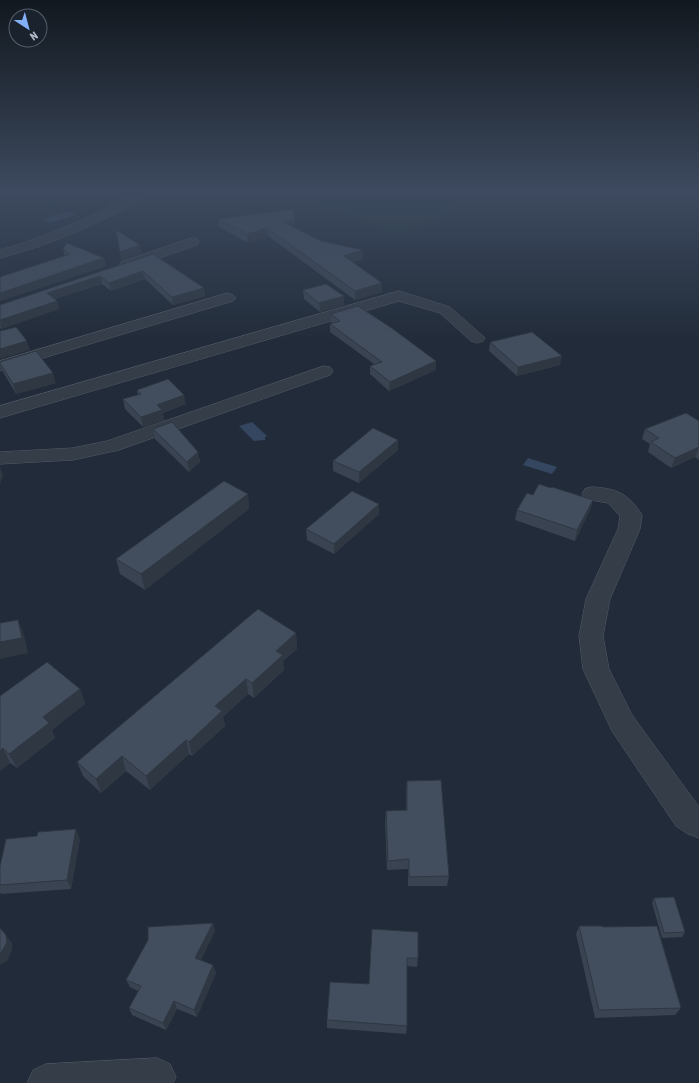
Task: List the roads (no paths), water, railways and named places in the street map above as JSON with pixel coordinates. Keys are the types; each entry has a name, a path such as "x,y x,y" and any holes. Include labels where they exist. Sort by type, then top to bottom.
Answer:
{"street":[{"path":"0,254 43,242"},
{"path":"110,270 192,242"},
{"path":"0,412 399,296 445,310 477,338"},
{"path":"0,366 228,298"},
{"path":"0,458 73,454 112,446 324,371"},
{"path":"592,494 607,494 623,503 631,515 629,529 598,599 591,636 596,669 622,723 687,816 699,824"},
{"path":"46,1083 157,1077"}],"water":[{"path":"252,422 267,436 265,437 265,440 254,441 239,426"},
{"path":"528,458 557,467 552,474 523,465"}]}
